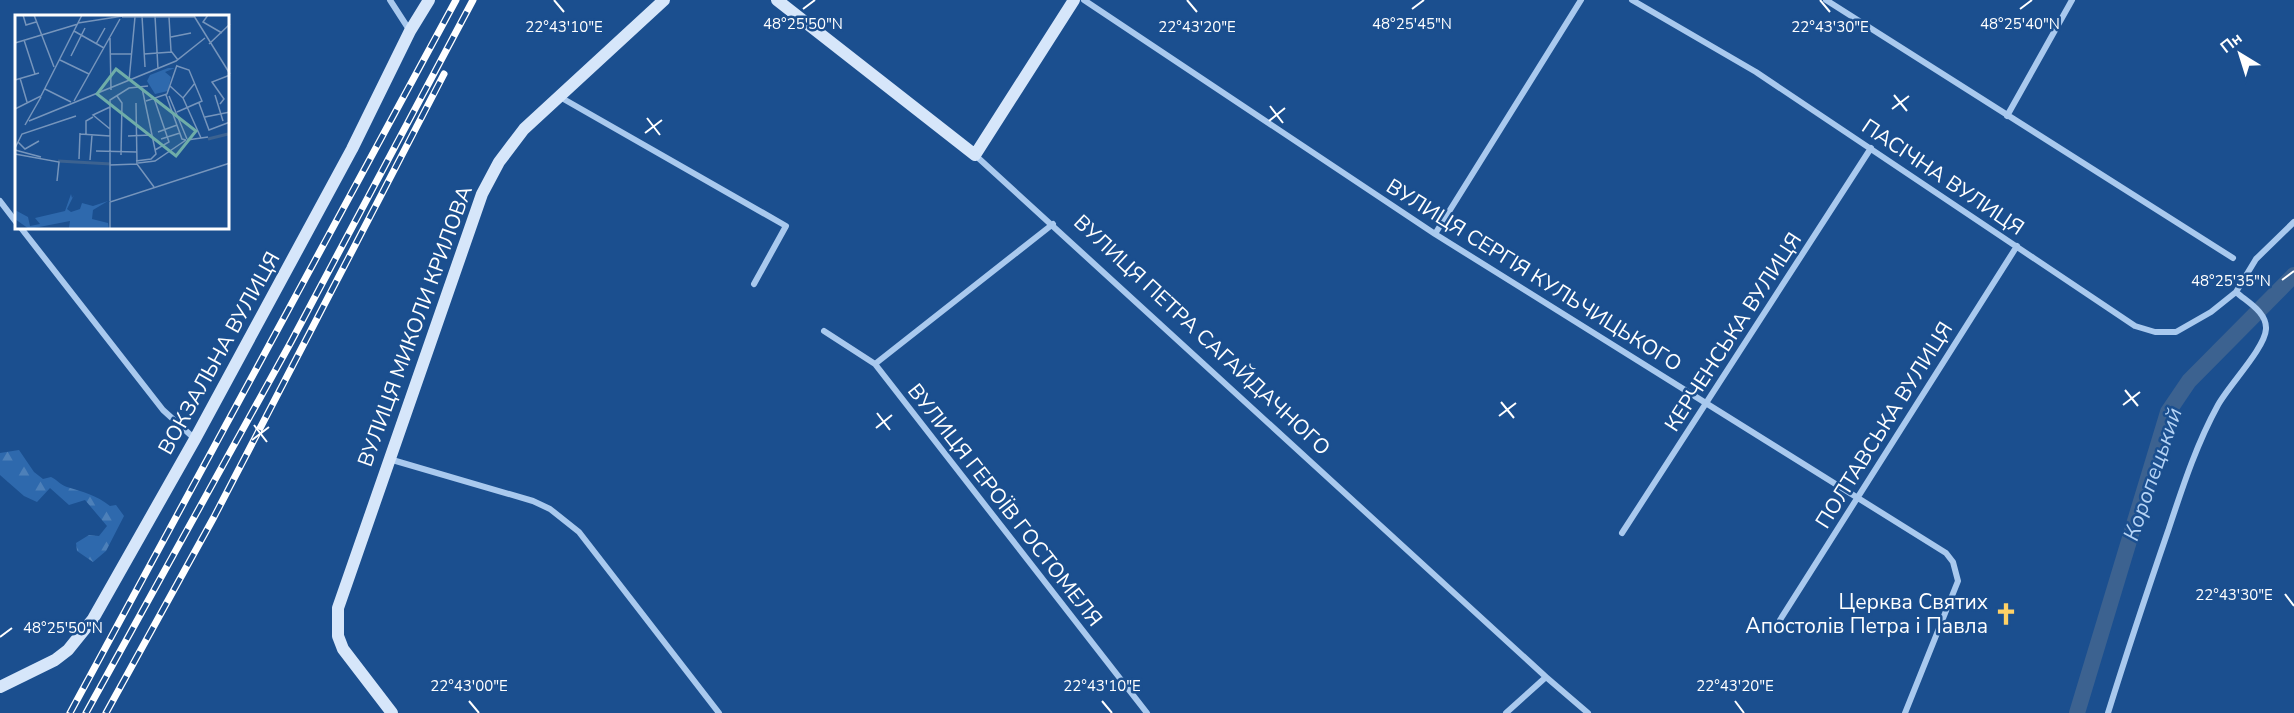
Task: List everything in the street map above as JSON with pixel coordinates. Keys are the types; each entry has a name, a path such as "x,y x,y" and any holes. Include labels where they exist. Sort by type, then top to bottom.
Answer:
{"street":[{"path":"390,0 410,31"},
{"name":"ВОКЗАЛЬНА ВУЛИЦЯ","path":"0,687 55,660 82,634 195,439 352,149 410,31 429,0"},
{"name":"ВУЛИЦЯ МИКОЛИ КРИЛОВА","path":"392,713 343,649 338,636 338,608 388,459 489,178 524,129 664,0"},
{"name":"ВУЛИЦЯ ПЕТРА САГАЙДАЧНОГО","path":"777,0 975,155 1588,713"},
{"path":"975,155 1074,0"},
{"name":"ВУЛИЦЯ СЕРГІЯ КУЛЬЧИЦЬКОГО","path":"1084,0 1435,234 1946,553 1953,562 1958,580 1905,713"},
{"path":"1435,234 1581,0"},
{"name":"ПАСІЧНА ВУЛИЦЯ","path":"1632,0 1756,72 2135,326 2155,332 2176,332 2211,312 2236,292 2256,260 2294,222"},
{"path":"1826,0 2233,258"},
{"path":"2007,116 2072,0"},
{"path":"559,97 786,226 754,284"},
{"name":"КЕРЧЕНСЬКА ВУЛИЦЯ","path":"1622,533 1871,148"},
{"path":"0,201 15,221"},
{"path":"874,364 1053,224"},
{"path":"23,230 163,410 195,439"},
{"name":"ПОЛТАВСЬКА ВУЛИЦЯ","path":"1780,620 2017,246"},
{"path":"2108,713 2193,458 2218,405 2236,376 2259,349 2266,328 2264,316 2236,292"},
{"name":"ВУЛИЦЯ ГЕРОЇВ ГОСТОМЕЛЯ","path":"824,331 874,364 1148,713"},
{"path":"388,459 533,501 566,519 579,532 719,713"},
{"path":"1506,713 1546,677"}],"green space":[{"path":"19,450 34,472 43,479 51,477 65,486 94,496 110,506 116,505 124,516 106,551 93,562 77,551 76,543 89,535 99,536 107,526 85,500 69,505 50,488 37,502 24,496 0,475 0,453"}],"waterway":[{"name":"Коропецький","path":"2077,713 2168,412 2189,381 2294,275"}],"railway":[{"path":"70,713 456,0"},
{"path":"86,713 291,342 473,0"},
{"path":"106,713 214,517 444,74"}],"place":[{"name":"Церква Святих Апостолів Петра і Павла","path":"2006,614"}]}
